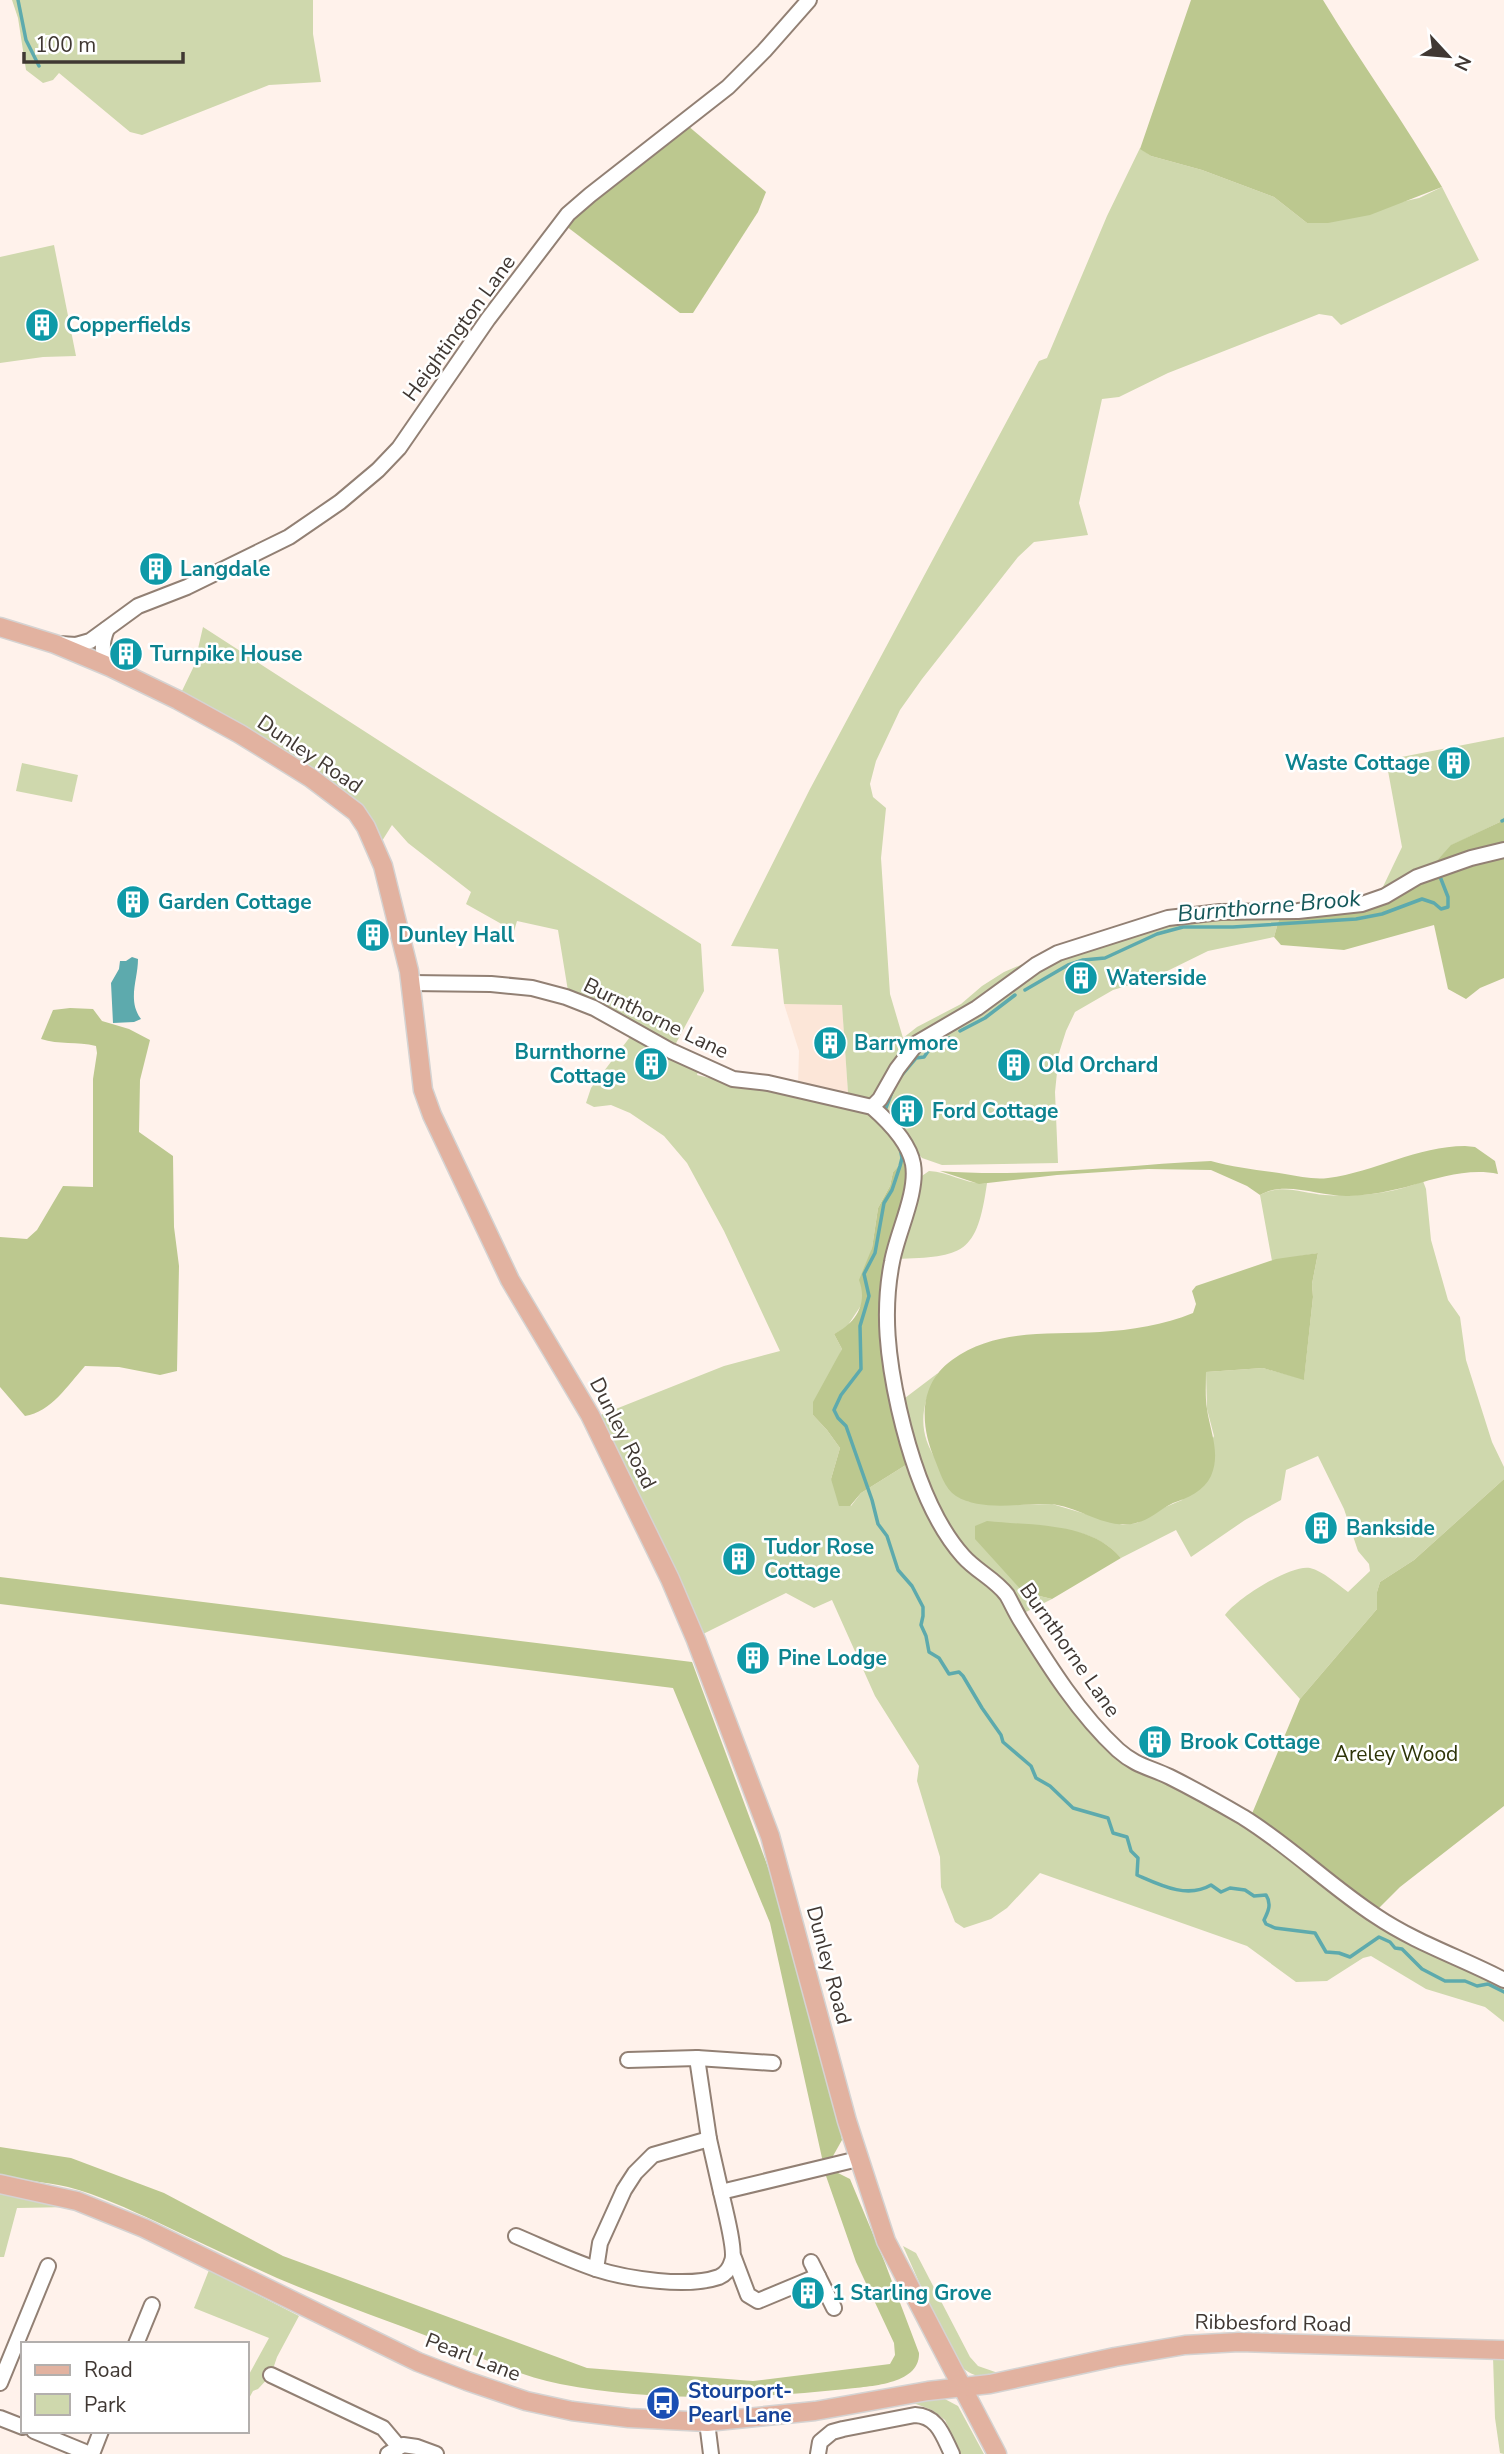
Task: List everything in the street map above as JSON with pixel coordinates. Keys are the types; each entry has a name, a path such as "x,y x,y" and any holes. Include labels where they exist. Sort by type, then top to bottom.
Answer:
{"main road":[{"name":"Dunley Road","path":"0,627 55,644 110,667 240,734 324,787 356,812 366,827 383,866 411,983 421,1077 432,1115 510,1280 590,1415 670,1579 716,1689 770,1836 858,2159 886,2241 997,2454"},
{"name":"Pearl Lane","path":"0,2183 106,2211 418,2362 526,2401 572,2411 629,2418 707,2422 815,2411 962,2387"},
{"name":"Ribbesford Road","path":"962,2387 990,2384 1185,2345 1264,2342 1504,2350"}],"street":[{"name":"Heightington Lane","path":"55,644 83,643 147,601 195,583 289,537 330,509 378,470 399,448 488,319 568,214 728,87 765,51 809,0"},
{"path":"107,629 102,645 104,658 110,667"},
{"path":"872,1107 917,1043 1058,953 1168,918 1199,913 1298,911 1362,904 1417,877 1471,858 1504,850"},
{"name":"Burnthorne Lane","path":"411,983 491,984 532,988 566,997 594,1008 671,1051 724,1076 768,1083 872,1107 904,1142 913,1164 913,1181 892,1261 886,1301 886,1326 900,1411 916,1470 952,1542 964,1558 991,1579 1007,1596 1046,1660 1078,1705 1106,1738 1133,1763 1170,1777 1247,1820 1275,1838 1374,1915 1401,1931 1504,1980"},
{"path":"697,2059 709,2140 734,2258 748,2295 758,2301 818,2276"},
{"path":"628,2060 697,2059 773,2063"},
{"path":"596,2269 600,2243 624,2190 635,2173 653,2155 709,2140"},
{"path":"722,2192 858,2159"},
{"path":"516,2236 596,2269 640,2278 690,2281 718,2277 727,2272 734,2258"},
{"path":"811,2262 834,2308"},
{"path":"0,2384 48,2266"},
{"path":"137,2342 152,2305"},
{"path":"271,2375 383,2428 393,2437 393,2450 403,2445 436,2454"},
{"path":"818,2454 820,2442 843,2429 915,2415 925,2415 936,2424 952,2454"},
{"path":"0,2418 21,2426"},
{"path":"707,2422 711,2454"},
{"path":"39,2433 91,2454 100,2433"}],"shaded area":[{"path":"784,1004 842,1004 848,1093 798,1084 799,1051"}],"green space":[{"path":"12,0 313,0 313,34 321,82 269,85 142,135 130,132 59,73 53,80 43,83 26,70 18,18"},
{"path":"1191,0 1323,0 1442,187 1370,215 1328,223 1307,223 1274,197 1202,170 1151,156 1140,149"},
{"path":"687,125 766,192 758,212 693,313 680,313 566,226 575,215"},
{"path":"1140,148 1151,156 1202,170 1274,197 1307,223 1419,198 1442,187 1479,260 1341,325 1332,316 1319,314 1168,373 1119,397 1102,399 1079,503 1088,535 1034,542 1018,557 900,710 876,761 870,784 873,797 886,808 881,858 890,994 903,1038 917,1027 961,1004 1004,972 1030,961 995,991 913,1039 904,1048 869,1101 848,1093 842,1005 784,1004 778,949 731,946 810,789 1039,361 1047,358 1107,216"},
{"path":"54,245 76,356 0,363 0,257"},
{"path":"203,627 701,944 704,991 674,1047 568,991 558,930 517,921 514,931 466,904 471,892 408,843 392,825 382,841 376,828 181,693 194,666"},
{"path":"1504,737 1502,821 1452,845 1434,864 1404,875 1381,891 1402,847 1386,760"},
{"path":"22,763 78,775 72,802 16,791"},
{"path":"1504,816 1504,978 1480,988 1466,999 1448,989 1434,925 1344,950 1281,945 1274,937 1279,919 1352,914 1434,864 1451,845 1502,821"},
{"path":"1203,918 1279,919 1274,937 1208,951 1153,978 1113,990 1075,1012 1059,1053 1055,1092 1058,1163 942,1165 922,1158 887,1115 884,1108 892,1086 913,1057 1062,955 1162,923"},
{"path":"93,1009 102,1021 129,1029 150,1040 140,1080 139,1132 173,1156 174,1227 179,1266 177,1371 160,1375 119,1367 85,1366 51,1403 25,1416 0,1387 0,1237 27,1239 37,1230 63,1186 93,1187 93,1079 96,1046 41,1039 53,1010"},
{"path":"630,1037 640,1039 663,1055 698,1072 697,1075 793,1097 847,1105 868,1112 885,1127 907,1157 893,1172 890,1186 878,1208 862,1288 862,1304 846,1328 834,1334 842,1349 813,1415 840,1448 831,1479 851,1506 861,1493 909,1463 913,1477 1124,1763 1135,1771 1166,1782 1210,1805 1270,1841 1316,1875 1504,1985 1504,2022 1485,2007 1426,1989 1371,1956 1363,1958 1327,1981 1296,1982 1247,1946 1040,1873 1007,1908 991,1919 964,1928 955,1922 941,1887 940,1857 917,1781 919,1766 875,1696 832,1600 814,1608 786,1593 701,1635 598,1416 724,1366 780,1351 724,1231 687,1163 664,1136 630,1113 611,1105 594,1107 586,1103 591,1088"},
{"path":"1475,1147 1495,1161 1498,1174 1455,1174 1389,1191 1349,1196 1292,1189 1260,1195 1247,1186 1211,1170 1148,1169 979,1184 940,1171 1042,1172 1211,1161 1307,1178 1323,1178 1345,1175 1430,1150"},
{"path":"907,1157 907,1186 884,1280 909,1463 861,1493 850,1506 839,1506 831,1479 840,1448 813,1415 813,1402 842,1349 834,1334 854,1318 861,1305 859,1280 872,1248 878,1208 890,1186 893,1172"},
{"path":"929,1171 987,1183 978,1225 972,1238 952,1253 896,1259 919,1178"},
{"path":"1423,1181 1431,1240 1448,1300 1460,1317 1466,1360 1492,1442 1504,1467 1504,1479 1414,1560 1380,1582 1377,1609 1300,1699 1225,1615 1240,1600 1290,1571 1310,1568 1330,1578 1348,1592 1370,1571 1369,1564 1358,1551 1344,1509 1318,1456 1286,1470 1281,1500 1245,1520 1191,1557 1176,1530 1121,1558 1102,1542 1091,1537 1067,1530 1029,1526 1023,1592 1052,1599 1022,1614 955,1539 923,1476 901,1401 938,1373 924,1411 927,1442 943,1470 967,1501 996,1505 1052,1504 1123,1525 1137,1523 1182,1500 1214,1436 1207,1409 1206,1372 1263,1368 1304,1379 1312,1284 1318,1253 1272,1261 1260,1195 1284,1189 1325,1195 1362,1195 1387,1192"},
{"path":"1318,1253 1312,1284 1304,1380 1263,1368 1206,1372 1206,1404 1215,1459 1211,1476 1195,1493 1146,1519 1125,1525 1050,1504 978,1504 956,1496 945,1484 930,1447 925,1406 933,1381 952,1360 969,1350 1004,1338 1112,1331 1171,1321 1193,1313 1196,1304 1192,1291 1196,1286 1276,1259"},
{"name":"Areley Wood","path":"1504,1479 1504,1806 1400,1887 1378,1909 1376,1907 1373,1910 1251,1816 1300,1699 1377,1609 1380,1582 1414,1560"},
{"path":"987,1521 1077,1531 1108,1546 1121,1558 1052,1599 1023,1592 975,1539 975,1526"},
{"path":"0,1577 692,1662 786,1922 839,2123 842,2140 833,2156 838,2173 850,2179 919,2353 917,2364 911,2372 891,2382 867,2387 739,2397 631,2394 545,2381 484,2360 297,2286 102,2198 68,2187 0,2176 0,2147 71,2158 164,2193 283,2256 587,2368 753,2381 890,2364 895,2355 894,2343 856,2262 826,2176 770,1923 673,1688 0,1604"},
{"path":"0,2189 70,2207 17,2208 4,2257 0,2257"},
{"path":"903,2246 916,2253 970,2357 978,2366 1001,2374 981,2376 963,2368 931,2309"},
{"path":"209,2270 299,2316 277,2357 271,2375 253,2391 248,2400 248,2376 269,2338 194,2308"},
{"path":"1493,2357 1504,2358 1504,2454 1500,2453 1495,2418"},
{"path":"941,2397 958,2406 984,2454 961,2454 945,2420 932,2410 908,2401"}],"water":[{"path":"132,957 138,959 134,997 141,1019 113,1023 111,983 119,969 120,961"}],"waterway":[{"path":"18,0 26,40 39,66"},
{"name":"Burnthorne Brook","path":"1025,990 1068,965 1083,960 1105,958 1157,934 1183,927 1233,927 1356,919 1382,914 1422,899 1441,909 1448,907 1448,897 1439,874"},
{"name":"Burnthorne Brook","path":"960,1031 985,1018 1015,995"},
{"name":"Burnthorne Brook","path":"900,1077 916,1058 924,1057 929,1050 949,1038"},
{"name":"Burnthorne Brook","path":"886,1108 894,1087"},
{"name":"Burnthorne Brook","path":"900,1148 900,1166 892,1190 884,1203 875,1253 864,1274 869,1296 860,1326 861,1369 841,1395 834,1410 846,1426 878,1524 887,1536 898,1570 912,1586 923,1607 921,1625 929,1652 939,1658 949,1674 959,1672 963,1676 1003,1742 1031,1766 1036,1778 1050,1786 1073,1808 1108,1818 1113,1833 1127,1837 1131,1851 1138,1858 1137,1875 1183,1891 1211,1885 1221,1892 1230,1888 1245,1890 1254,1896 1266,1895 1269,1905 1264,1920 1266,1924 1275,1928 1315,1933 1326,1952 1350,1957 1379,1937 1390,1942 1395,1948 1402,1949 1422,1969 1445,1981 1465,1981 1477,1986 1488,1984 1504,1992"}],"place":[{"name":"Copperfields","path":"42,325"},
{"name":"Langdale","path":"156,569"},
{"name":"Turnpike House","path":"126,654"},
{"name":"Waste Cottage","path":"1454,763"},
{"name":"Garden Cottage","path":"133,902"},
{"name":"Dunley Hall","path":"373,935"},
{"name":"Waterside","path":"1081,978"},
{"name":"Barrymore","path":"830,1043"},
{"name":"Burnthorne Cottage","path":"651,1064"},
{"name":"Old Orchard","path":"1014,1065"},
{"name":"Ford Cottage","path":"907,1111"},
{"name":"Bankside","path":"1321,1528"},
{"name":"Tudor Rose Cottage","path":"739,1559"},
{"name":"Pine Lodge","path":"753,1658"},
{"name":"Brook Cottage","path":"1155,1742"},
{"name":"1 Starling Grove","path":"808,2293"},
{"name":"Stourport- Pearl Lane","path":"663,2403"}]}
